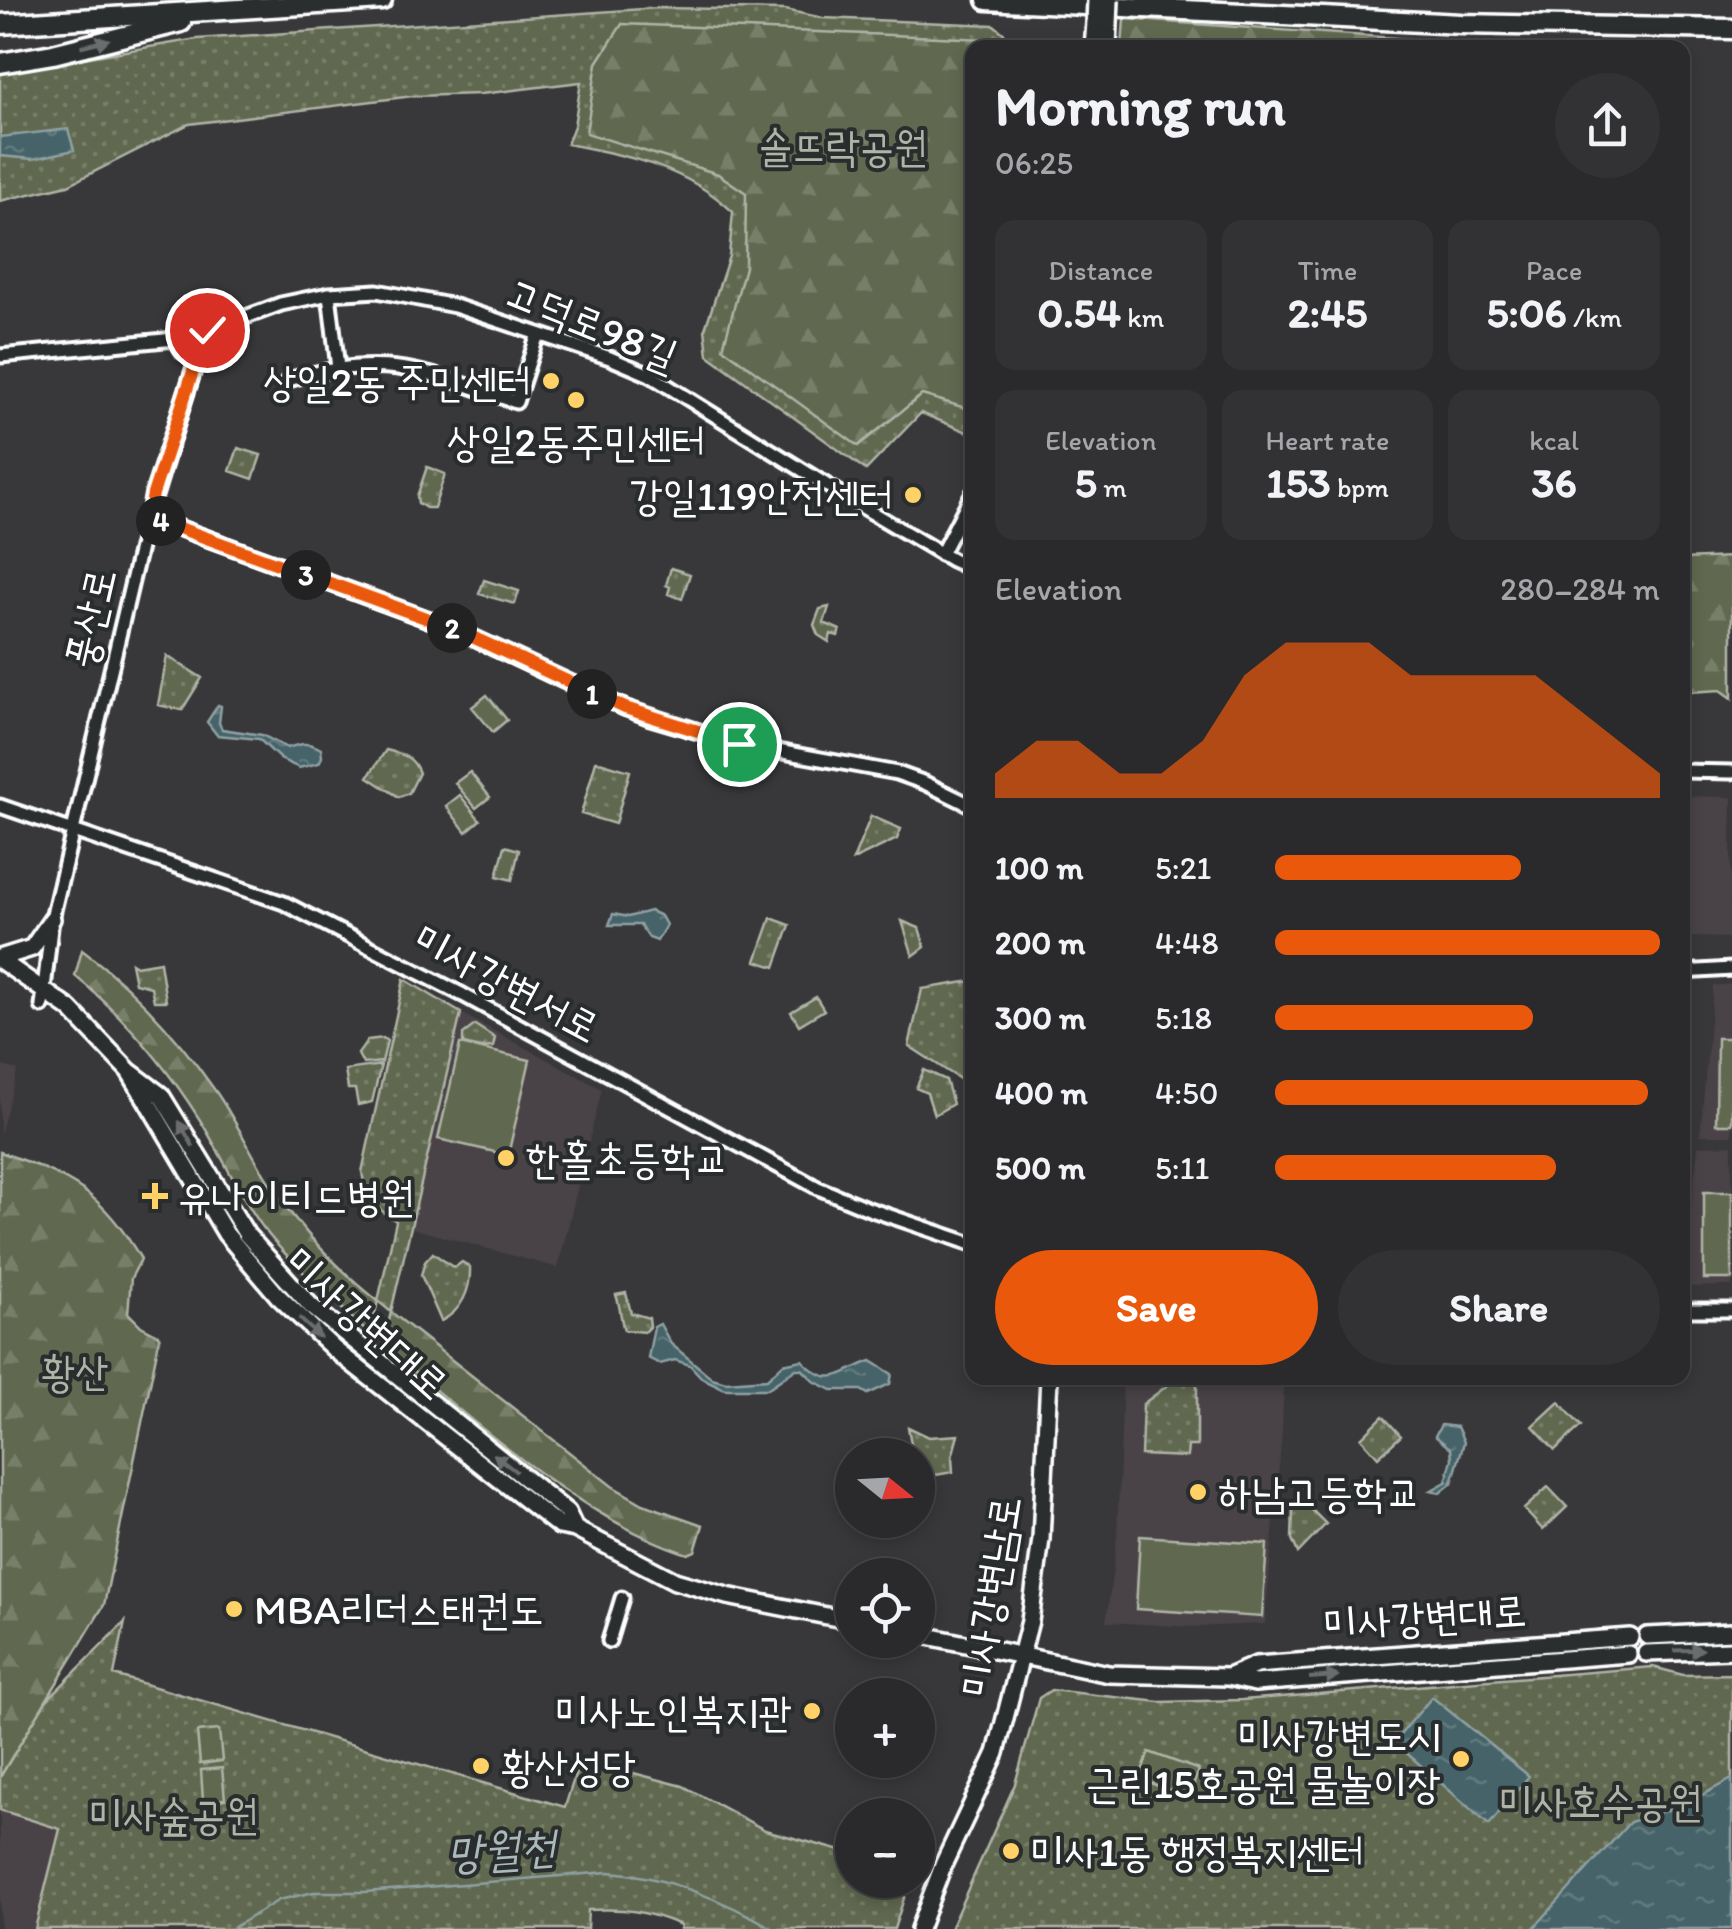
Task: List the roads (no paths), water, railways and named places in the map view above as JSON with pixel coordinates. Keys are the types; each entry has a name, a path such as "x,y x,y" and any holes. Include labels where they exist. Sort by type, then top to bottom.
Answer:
{"highway":[{"path":"0,24 382,0"},
{"path":"987,0 1460,24 1732,29"},
{"path":"0,63 53,54 225,10"}],"main road":[{"path":"1096,0 1106,40"},
{"path":"1097,40 1110,0"},
{"path":"0,959 32,948 52,919"},
{"name":"미사강변대로","path":"0,959 43,998 70,1010 129,1071 160,1094 229,1208 283,1277 338,1330 567,1512 575,1528 676,1581 727,1596 835,1618"},
{"name":"미사강변남로","path":"920,1929 944,1863 996,1753 1022,1655 1041,1539 1049,1385"},
{"path":"1732,1632 1646,1644 1732,1650"},
{"name":"미사강변대로","path":"935,1637 1108,1674 1146,1678 1228,1676 1255,1683 1629,1646"}],"street":[{"name":"고덕로98길","path":"208,331 281,304 328,294 377,292 428,299 650,375 965,566"},
{"path":"328,294 338,368"},
{"path":"149,517 153,494 208,331 200,322 190,320 180,325 175,339"},
{"path":"288,380 362,364 410,368 516,402 538,334"},
{"path":"175,339 183,352 199,353"},
{"path":"0,356 175,339"},
{"path":"941,554 965,508"},
{"name":"풍산로","path":"43,998 52,919 149,517 453,628 650,718 739,744 896,774 926,783 965,802"},
{"path":"1690,771 1732,772"},
{"name":"미사강변서로","path":"0,806 284,904 818,1188 885,1216 965,1242"},
{"path":"1690,972 1732,969"},
{"path":"1690,1310 1732,1310"},
{"path":"609,1641 622,1598"}],"water":[{"path":"68,129 74,150 33,159 0,156 0,137"},
{"path":"218,705 222,729 262,735 287,748 312,745 321,749 319,763 299,768 280,759 259,739 217,735 207,722"},
{"path":"650,911 661,916 666,925 657,941 649,938 640,925 609,925 613,914 628,917"},
{"path":"660,1324 671,1344 712,1378 726,1382 767,1379 783,1364 802,1360 828,1376 871,1361 892,1374 890,1384 868,1394 861,1390 832,1390 802,1369 796,1369 767,1389 725,1389 702,1378 690,1365 675,1360 660,1364 648,1358 654,1327"},
{"path":"1441,1425 1457,1427 1464,1442 1452,1483 1440,1493 1430,1491 1446,1482 1452,1459 1451,1449 1435,1436"},
{"name":"미사강변도시 근린15호공원 물놀이장","path":"1432,1697 1529,1776 1489,1825 1394,1742"},
{"path":"1732,1779 1732,1929 1533,1929 1630,1822 1685,1804"}],"waterway":[{"name":"망월천","path":"231,1929 279,1900 314,1892 365,1892 608,1872 650,1878 694,1891 774,1929"}],"place":[{"name":"상일2동 주민센터","path":"551,381"},
{"name":"상일2동주민센터","path":"576,400"},
{"name":"강일119안전센터","path":"913,495"},
{"name":"한홀초등학교","path":"506,1158"},
{"name":"유나이티드병원","path":"155,1196"},
{"name":"하남고등학교","path":"1198,1492"},
{"name":"MBA리더스태권도","path":"234,1609"},
{"name":"미사노인복지관","path":"812,1711"},
{"name":"미사강변도시 근린15호공원 물놀이장","path":"1461,1759"},
{"name":"황산성당","path":"481,1766"},
{"name":"미사1동 행정복지센터","path":"1011,1851"}],"park label":[{"name":"솔뜨락공원","path":"843,146"},
{"name":"황산","path":"75,1371"},
{"name":"미사호수공원","path":"1601,1801"},
{"name":"미사숲공원","path":"174,1814"}]}
